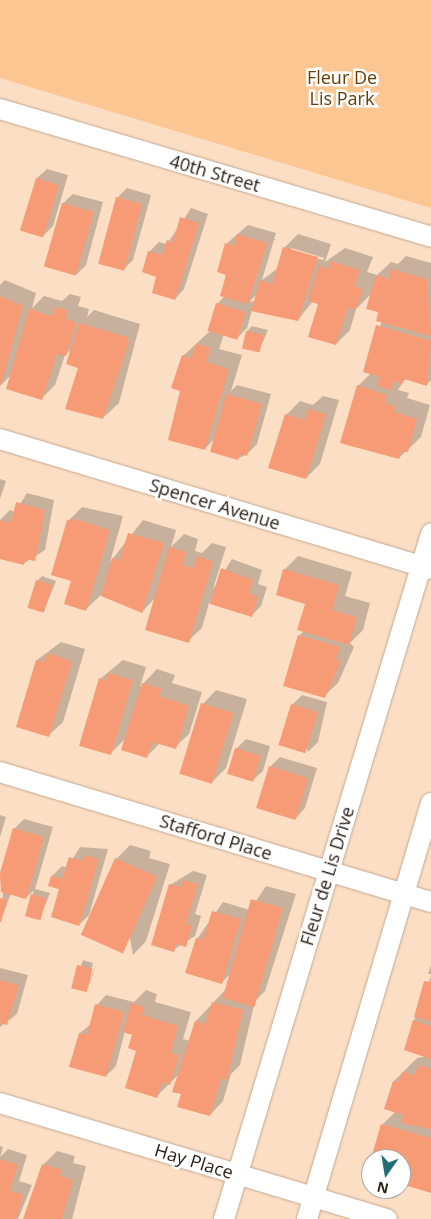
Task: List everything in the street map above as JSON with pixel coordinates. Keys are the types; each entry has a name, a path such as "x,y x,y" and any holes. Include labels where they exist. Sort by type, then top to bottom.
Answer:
{"street":[{"name":"40th Street","path":"0,109 431,237"},
{"name":"Spencer Avenue","path":"0,439 426,567"},
{"name":"Fleur de Lis Drive","path":"224,1219 329,871 426,567 431,534"},
{"name":"Stafford Place","path":"0,772 431,902"},
{"path":"306,1219 431,803"},
{"name":"Hay Place","path":"0,1103 387,1219"}],"green space":[{"name":"Fleur De Lis Park","path":"0,0 431,0 431,208 0,78"}],"building":[{"path":"36,178 59,185 43,238 20,231"},
{"path":"116,197 142,204 124,271 98,264"},
{"path":"62,203 94,212 76,276 44,266"},
{"path":"180,217 199,223 175,300 152,293 156,277 142,272 148,251 162,255 167,240 173,242"},
{"path":"237,234 267,243 248,304 220,296 226,275 217,272 225,243 234,246"},
{"path":"283,247 318,257 298,321 251,311 260,280 272,284"},
{"path":"330,261 360,270 354,286 363,289 356,310 348,307 336,345 308,337 318,304 308,301 319,266 329,269"},
{"path":"391,269 427,279 431,336 376,321 378,312 366,309 376,275 389,279"},
{"path":"0,296 23,306 1,385 0,385"},
{"path":"216,303 246,312 237,340 208,331"},
{"path":"55,307 68,310 65,319 76,322 66,356 57,354 42,400 6,389 29,309 52,316"},
{"path":"79,323 127,337 129,342 103,419 65,409 78,368 66,364"},
{"path":"376,325 431,341 427,386 404,379 402,384 394,381 391,390 377,386 380,377 363,372"},
{"path":"246,331 264,335 259,353 242,349"},
{"path":"196,344 211,348 206,362 229,369 205,450 168,440 180,391 171,388 182,355 191,358"},
{"path":"357,385 387,395 385,403 396,407 394,412 417,419 408,452 402,451 399,459 340,443"},
{"path":"226,394 262,404 247,456 240,454 238,460 210,452"},
{"path":"308,409 326,414 306,479 268,468 285,414 305,420"},
{"path":"16,502 45,510 35,561 25,559 24,565 0,559 0,520 11,523"},
{"path":"75,519 110,530 86,611 64,604 71,581 51,575 67,520"},
{"path":"128,533 164,543 142,613 101,596 112,558 119,561"},
{"path":"169,547 186,552 182,565 194,568 197,556 213,561 189,643 145,630"},
{"path":"221,568 253,580 249,594 258,597 252,617 210,604"},
{"path":"283,569 339,585 332,610 357,617 349,645 297,630 305,604 276,595"},
{"path":"36,580 52,585 44,613 28,608"},
{"path":"298,635 340,647 336,659 341,661 325,698 283,686"},
{"path":"53,654 72,662 49,737 16,727 36,660 44,662 46,655"},
{"path":"108,673 133,680 111,755 79,746 99,678 106,681"},
{"path":"142,683 162,689 159,696 189,706 176,749 152,742 147,758 121,750"},
{"path":"201,703 234,713 212,784 179,774"},
{"path":"291,704 318,712 305,753 278,745"},
{"path":"235,748 261,756 253,782 227,774"},
{"path":"269,766 308,778 295,820 256,808"},
{"path":"13,828 44,837 26,899 1,892 0,873"},
{"path":"84,855 99,859 79,926 51,917 59,889 48,886 51,876 62,879 69,857 82,861"},
{"path":"115,858 157,877 123,953 81,935"},
{"path":"183,880 198,884 186,924 192,925 186,947 176,944 174,952 151,945 169,884 181,887"},
{"path":"31,894 46,898 41,920 25,916"},
{"path":"0,898 7,900 1,922 0,922"},
{"path":"251,899 283,908 254,1007 223,998"},
{"path":"212,911 241,919 222,984 185,973 196,938 203,940"},
{"path":"77,965 93,969 87,992 71,988"},
{"path":"0,980 19,985 7,1025 0,1023"},
{"path":"424,981 431,982 431,1021 414,1017"},
{"path":"212,1002 243,1010 227,1080 221,1078 210,1116 177,1107 181,1094 172,1092 195,1021 205,1024"},
{"path":"131,1003 144,1007 142,1015 178,1026 171,1053 179,1055 170,1085 162,1082 157,1098 125,1088 136,1051 128,1048 132,1035 123,1032"},
{"path":"95,1004 124,1012 106,1077 69,1067 79,1033 87,1035"},
{"path":"413,1020 431,1026 431,1059 404,1050"},
{"path":"418,1065 431,1069 431,1129 401,1123 403,1115 384,1109 393,1081 399,1082 402,1072 415,1075"},
{"path":"381,1124 431,1138 431,1193 411,1187 411,1149 374,1149"},
{"path":"0,1159 18,1165 10,1191 23,1195 16,1219 0,1219"},
{"path":"42,1164 62,1170 60,1176 73,1180 62,1219 23,1219"}]}
